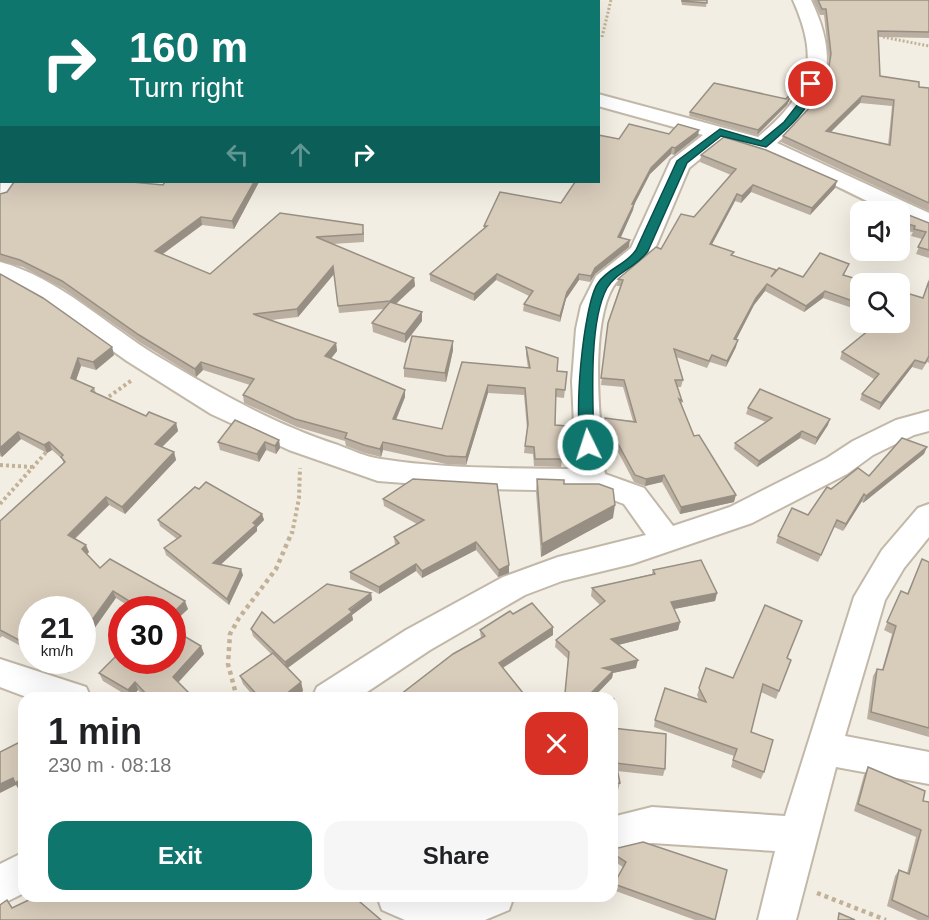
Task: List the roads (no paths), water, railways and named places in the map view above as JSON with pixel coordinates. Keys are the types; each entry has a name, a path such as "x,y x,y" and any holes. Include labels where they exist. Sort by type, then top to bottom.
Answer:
{"street":[{"path":"762,145 787,124 807,99 813,79 818,44 802,0"},
{"path":"600,101 762,145 806,163 929,222"},
{"path":"591,480 586,427 586,376 594,306 602,286 610,275 634,261 642,251 679,165 720,132"},
{"path":"0,270 20,277 56,298 153,365 221,407 299,443 378,470 484,478 591,480 634,496 666,539"},
{"path":"338,692 418,640 514,586 558,569 632,552 741,515 837,466 863,448 906,427 929,421"},
{"path":"777,920 798,835 870,597 893,559 929,516"},
{"path":"0,673 56,692"},
{"path":"826,748 929,768"},
{"path":"618,834 652,825 798,835"},
{"path":"0,886 18,875"},
{"path":"415,902 438,909 457,910 483,902"}]}
